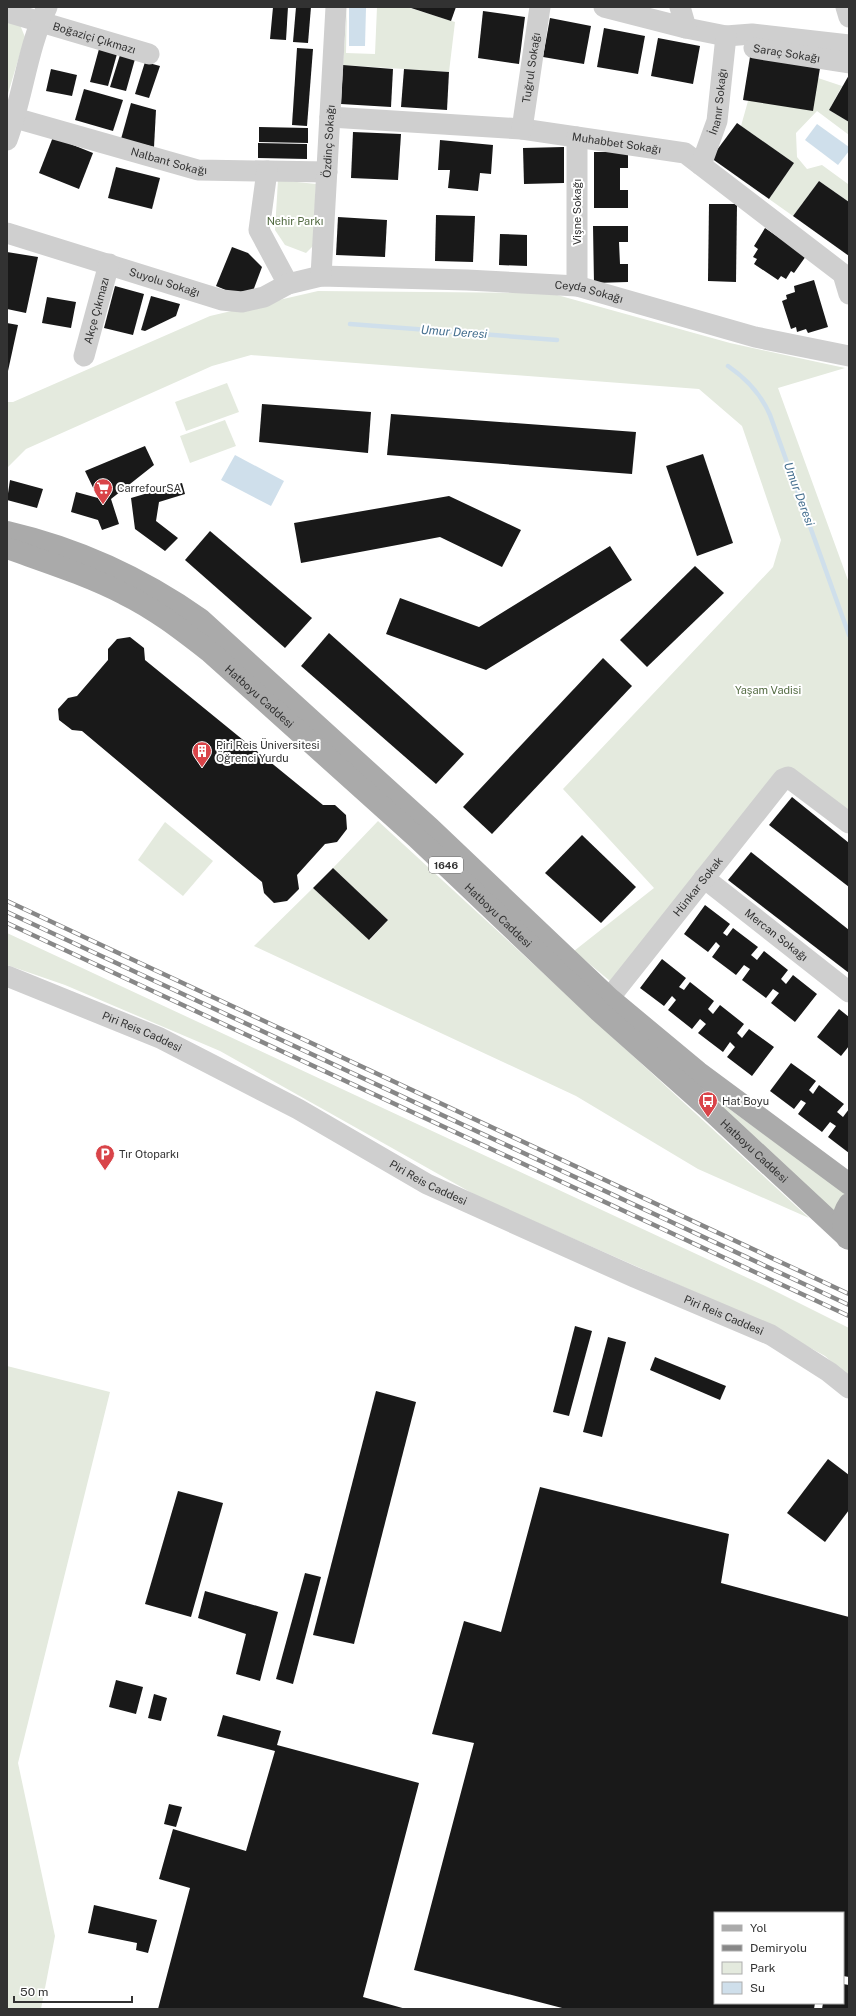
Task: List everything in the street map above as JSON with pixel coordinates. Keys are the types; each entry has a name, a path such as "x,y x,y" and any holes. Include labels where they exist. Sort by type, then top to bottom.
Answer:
{"main road":[{"name":"Hatboyu Caddesi","path":"7,532 67,551 125,574 175,602 200,620 430,828 604,1005 706,1106 848,1239"},
{"name":"Hatboyu Caddesi","path":"7,548 93,579 125,594 180,629 245,683 604,1005 698,1072 849,1184"},
{"name":"Hatboyu Caddesi","path":"848,1239 844,1229 843,1217 849,1204"}],"street":[{"name":"Özdinç Sokağı","path":"321,276 336,7"},
{"name":"Tuğrul Sokağı","path":"522,129 540,7"},
{"name":"Saraç Sokağı","path":"604,7 686,28 726,36 751,47 849,63"},
{"path":"680,7 686,28"},
{"path":"846,7 849,17"},
{"name":"Boğaziçi Çıkmazı","path":"7,12 43,15 148,54"},
{"path":"7,140 15,118 43,15"},
{"name":"Saraç Sokağı","path":"726,36 752,34 849,45"},
{"name":"İnanır Sokağı","path":"701,165 717,121 726,36"},
{"name":"Muhabbet Sokağı","path":"330,117 522,129 685,153 842,274 849,294"},
{"name":"Nalbant Sokağı","path":"15,118 198,170 327,172"},
{"name":"Vişne Sokağı","path":"577,137 577,286"},
{"path":"267,171 259,230 288,284"},
{"name":"Suyolu Sokağı","path":"7,233 228,301 242,302 264,297 288,284 321,276"},
{"name":"Akçe Çıkmazı","path":"84,356 109,264"},
{"name":"Ceyda Sokağı","path":"321,276 467,280 577,286 755,337 849,356"},
{"name":"Hünkar Sokak","path":"604,1005 783,779 788,777 849,823"},
{"name":"Mercan Sokağı","path":"704,878 849,992"},
{"name":"Piri Reis Caddesi","path":"7,976 160,1038 298,1109 428,1184 634,1277 771,1335 829,1372 849,1388"}],"green space":[{"path":"347,7 346,53 375,54 377,7 407,7 455,22 449,72 343,65"},
{"path":"7,21 20,25 25,37 7,97"},
{"path":"818,78 842,86 829,110 849,122 849,135 817,111 796,133 797,157 807,169 822,165 848,184 849,183 849,202 819,181 793,216 769,199 794,163 741,126 748,101"},
{"name":"Nehir Parkı","path":"278,180 316,184 313,246 306,253 285,245 275,230"},
{"name":"Yaşam Vadisi","path":"318,291 550,293 730,343 845,368 778,388 849,583 849,812 789,768 610,981 574,951 654,888 563,789 773,567 781,540 742,426 699,389 251,355 212,366 26,449 8,467 7,470 7,402 13,402 210,316"},
{"path":"227,383 239,412 186,431 175,402"},
{"path":"225,420 236,446 190,463 180,436"},
{"path":"378,821 809,1218 698,1169 576,1096 254,946 313,888 370,940 388,920 333,868"},
{"path":"165,822 213,861 183,896 138,860"},
{"path":"7,933 765,1286 849,1328 849,1377 825,1356 765,1323 479,1197 220,1051 65,985 7,965"},
{"path":"710,1095 849,1196 835,1215"},
{"path":"7,1366 110,1392 18,1763 55,1936 41,2009 7,2009"}],"water":[{"path":"349,8 366,8 365,46 349,46"},
{"path":"817,124 849,147 849,151 838,165 805,140"},
{"path":"235,455 284,481 271,506 221,480"}],"building":[{"path":"273,7 288,7 286,40 270,39"},
{"path":"296,7 311,7 308,43 293,42"},
{"path":"408,7 456,7 451,21"},
{"path":"483,11 525,17 519,64 478,58"},
{"path":"550,18 591,26 584,64 543,57"},
{"path":"604,28 645,36 638,74 597,67"},
{"path":"658,38 700,46 693,84 651,76"},
{"path":"297,48 313,49 307,126 292,125"},
{"path":"99,49 117,54 108,86 90,82"},
{"path":"120,55 135,59 126,91 110,87"},
{"path":"750,57 820,68 813,111 743,100"},
{"path":"145,62 160,66 149,98 135,94"},
{"path":"343,65 393,69 391,107 341,104"},
{"path":"51,69 77,75 72,96 46,91"},
{"path":"404,69 449,72 447,110 401,107"},
{"path":"849,75 849,122 829,110"},
{"path":"84,89 123,100 113,131 75,120"},
{"path":"131,103 156,110 154,147 121,139"},
{"path":"737,123 794,163 769,199 711,158"},
{"path":"259,127 308,128 308,143 259,142"},
{"path":"353,132 401,134 398,180 351,178"},
{"path":"53,137 93,153 79,189 39,173"},
{"path":"440,140 493,145 491,174 480,173 478,191 448,188 450,170 438,170"},
{"path":"258,143 307,144 307,159 258,158"},
{"path":"564,147 564,183 524,184 523,148"},
{"path":"594,152 628,152 628,168 620,168 620,190 628,190 628,208 594,208"},
{"path":"116,167 160,178 152,209 108,198"},
{"path":"819,181 849,202 849,256 793,216"},
{"path":"709,204 737,204 736,282 708,281"},
{"path":"436,215 475,216 473,262 435,261"},
{"path":"338,217 387,220 385,257 336,255"},
{"path":"593,226 628,226 628,242 619,242 620,264 628,264 628,282 594,283"},
{"path":"765,228 806,256 794,273 791,271 786,279 781,276 778,280 754,264 757,259 753,257 758,249 754,246"},
{"path":"500,234 527,235 527,266 499,265"},
{"path":"232,247 248,253 262,267 253,291 233,293 216,286"},
{"path":"7,252 38,257 26,313 7,309"},
{"path":"814,280 828,327 808,333 806,329 797,332 796,327 791,329 782,301 787,299 786,295 795,292 794,286"},
{"path":"115,286 144,294 133,335 104,328"},
{"path":"151,296 180,304 176,316 145,331 141,330"},
{"path":"47,297 76,302 71,328 42,323"},
{"path":"7,323 18,325 8,371 7,371"},
{"path":"262,404 371,412 368,453 259,442"},
{"path":"391,414 636,432 632,474 387,455"},
{"path":"145,446 154,465 111,499 119,524 102,530 98,520 71,512 76,492 98,498 85,471"},
{"path":"703,454 733,543 697,556 666,466"},
{"path":"10,480 43,489 37,508 7,500"},
{"path":"182,483 185,494 159,502 156,521 178,538 165,551 135,529 131,498"},
{"path":"449,496 521,530 502,567 440,537 301,563 294,523"},
{"path":"210,531 312,618 285,648 185,560"},
{"path":"610,546 632,580 486,670 386,634 400,598 479,627"},
{"path":"695,566 724,593 647,667 620,640"},
{"path":"329,633 464,754 436,784 301,666"},
{"name":"Piri Reis Üniversitesi Öğrenci Yurdu","path":"130,637 144,648 145,660 323,805 335,805 346,815 347,829 337,842 325,844 297,875 299,889 287,901 274,903 264,893 262,882 82,731 72,730 59,720 58,709 68,698 77,696 108,660 108,649 117,639"},
{"path":"603,658 632,686 492,834 463,807"},
{"path":"792,797 849,843 849,887 769,825"},
{"path":"582,835 636,887 601,923 545,873"},
{"path":"751,852 849,930 849,973 728,880"},
{"path":"333,868 388,920 369,940 313,888"},
{"path":"705,905 730,924 723,933 727,936 733,928 758,947 751,955 757,960 764,951 788,970 781,979 786,984 793,975 817,994 795,1022 771,1003 779,993 773,989 766,998 742,980 750,969 744,965 736,975 712,957 720,946 716,942 708,952 684,934"},
{"path":"662,959 686,978 679,987 684,990 690,982 714,1001 708,1009 713,1014 720,1005 744,1024 737,1033 742,1038 749,1029 774,1047 752,1076 727,1057 735,1047 730,1042 723,1052 698,1033 706,1024 700,1019 692,1029 668,1010 676,1000 672,996 664,1006 640,988"},
{"path":"839,1009 849,1017 849,1046 841,1056 817,1037"},
{"path":"791,1063 816,1081 809,1090 813,1094 819,1085 844,1104 837,1112 843,1117 849,1109 849,1153 828,1137 836,1126 830,1122 822,1132 798,1114 806,1103 801,1100 794,1109 770,1091"},
{"path":"575,1326 592,1331 569,1416 553,1412"},
{"path":"608,1337 626,1342 602,1437 583,1432"},
{"path":"655,1357 726,1386 720,1400 650,1370"},
{"path":"376,1391 416,1402 354,1644 313,1635"},
{"path":"828,1459 849,1475 849,1510 825,1542 787,1513"},
{"path":"540,1487 729,1534 721,1583 849,1617 849,1977 844,1976 844,1912 714,1912 714,2004 815,2004 814,2009 566,2009 414,1970 474,1743 432,1734 464,1621 501,1632"},
{"path":"178,1491 223,1503 191,1617 145,1604"},
{"path":"305,1573 321,1577 293,1684 276,1679"},
{"path":"205,1591 278,1612 260,1681 236,1674 246,1634 198,1618"},
{"path":"116,1680 143,1687 136,1714 109,1707"},
{"path":"154,1694 167,1698 161,1721 148,1718"},
{"path":"223,1715 281,1731 277,1745 419,1783 363,1997 406,2009 158,2009 190,1888 159,1879 173,1829 246,1851 275,1751 217,1736"},
{"path":"169,1804 182,1807 176,1827 164,1824"},
{"path":"94,1905 157,1920 148,1953 136,1950 137,1943 88,1933"},
{"path":"844,1984 849,1985 849,2009 822,2009 823,2004 844,2004"}],"waterway":[{"name":"Umur Deresi","path":"350,324 557,340"},
{"name":"Umur Deresi","path":"728,366 753,388 762,400 770,415 849,635"}],"railway":[{"path":"7,901 849,1294"},
{"path":"7,912 849,1305"},
{"path":"7,923 849,1316"}],"place":[{"name":"CarrefourSA","path":"103,505"},
{"name":"Piri Reis Üniversitesi Öğrenci Yurdu","path":"202,768"},
{"name":"Hat Boyu","path":"708,1118"},
{"name":"Tır Otoparkı","path":"105,1171"}]}
